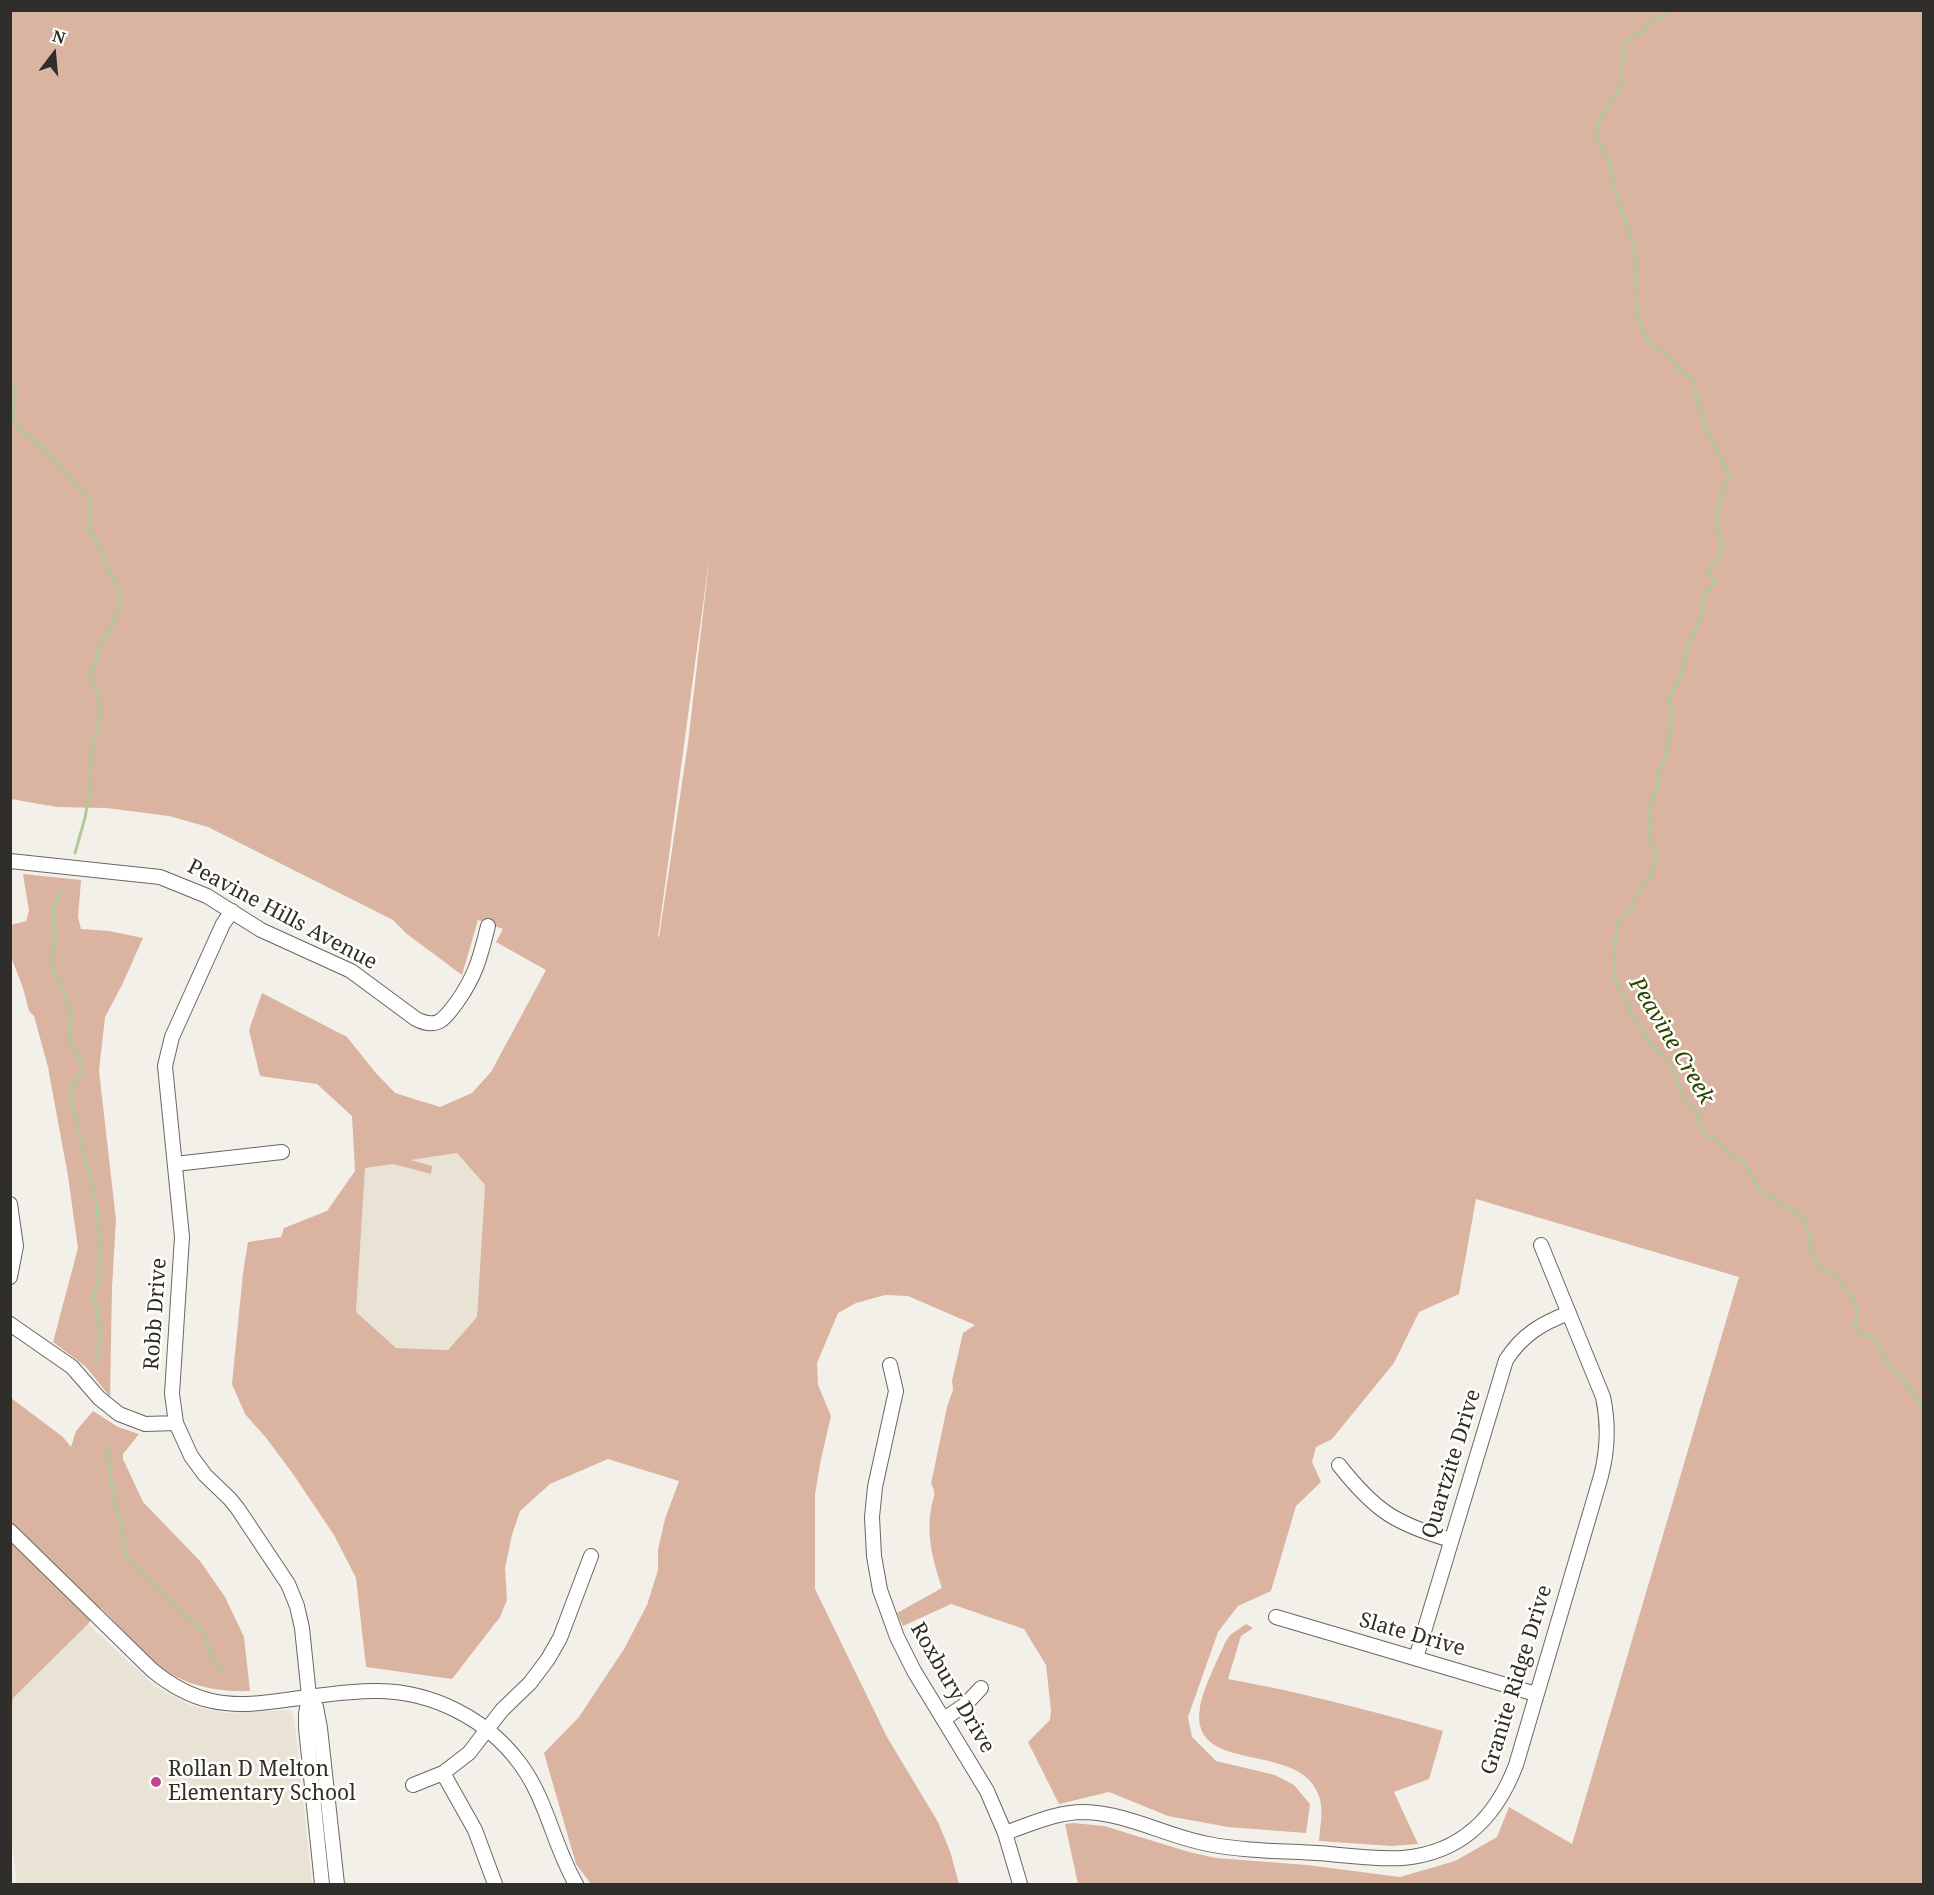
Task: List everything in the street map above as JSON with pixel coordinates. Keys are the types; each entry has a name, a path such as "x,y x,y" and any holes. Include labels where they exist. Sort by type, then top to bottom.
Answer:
{"street":[{"name":"Peavine Hills Avenue","path":"10,861 170,879 217,901 261,930 351,971 416,1019 433,1024 439,1023 447,1015 473,979 488,926"},
{"name":"Robb Drive","path":"232,911 223,924 168,1048 165,1075 182,1238 172,1381 176,1423 185,1446 197,1467 238,1509 293,1593 302,1628 309,1696 306,1728 322,1884"},
{"path":"175,1164 282,1152"},
{"path":"10,1204 16,1246 10,1277"},
{"name":"Granite Ridge Drive","path":"1005,1833 1055,1816 1084,1812 1119,1817 1191,1840 1223,1846 1403,1858 1429,1853 1454,1843 1481,1824 1501,1799 1516,1765 1601,1476 1608,1444 1607,1414 1603,1397 1541,1245"},
{"name":"Quartzite Drive","path":"1416,1658 1506,1360 1529,1333 1569,1313"},
{"path":"10,1324 72,1367 99,1398 119,1414 145,1424 176,1423"},
{"name":"Roxbury Drive","path":"890,1365 896,1391 873,1499 872,1534 877,1576 884,1604 897,1637 923,1688 987,1791 1005,1833 1020,1884"},
{"path":"1339,1465 1368,1500 1389,1517 1402,1524 1451,1540"},
{"path":"10,1531 152,1670 176,1688 204,1699 229,1704 253,1704 363,1691 403,1693 445,1705 466,1715 486,1729 518,1760 530,1778 540,1796 576,1884"},
{"path":"412,1785 443,1773 469,1753 502,1710 522,1692 555,1648 591,1556"},
{"name":"Slate Drive","path":"1276,1617 1536,1694"},
{"path":"944,1719 966,1704 981,1688"},
{"name":"Robb Drive","path":"309,1696 316,1707 320,1728 338,1884"},
{"path":"443,1773 475,1830 495,1884"}],"shaded area":[{"path":"10,11 1923,11 1923,1884 1078,1884 1065,1824 1104,1826 1216,1858 1307,1865 1400,1877 1455,1861 1497,1837 1509,1807 1572,1844 1739,1277 1476,1199 1459,1294 1419,1312 1394,1363 1332,1439 1316,1447 1312,1462 1321,1482 1296,1506 1271,1591 1238,1606 1218,1632 1188,1717 1192,1737 1216,1761 1275,1775 1294,1785 1310,1804 1306,1833 1228,1827 1168,1816 1109,1792 1059,1804 1028,1742 1050,1720 1051,1711 1046,1665 1024,1629 951,1604 903,1626 897,1613 942,1588 930,1540 929,1530 934,1494 931,1484 947,1407 953,1390 952,1381 963,1333 975,1325 908,1296 885,1295 856,1303 838,1313 817,1363 818,1385 831,1416 815,1494 815,1589 887,1737 938,1822 950,1851 959,1884 591,1884 576,1864 544,1753 579,1717 624,1649 647,1605 658,1570 658,1550 665,1519 679,1481 608,1459 550,1484 520,1511 505,1568 507,1600 500,1617 452,1679 366,1667 356,1578 334,1535 293,1474 245,1414 232,1384 248,1242 281,1237 284,1228 327,1211 355,1171 352,1116 317,1084 260,1076 249,1030 262,993 347,1037 395,1093 440,1107 472,1093 491,1072 546,970 496,942 503,929 478,920 462,975 407,934 393,920 208,827 169,816 106,808 57,807 11,799","holes":["710,553 688,743 658,937","457,1153 485,1185 477,1317 448,1350 396,1348 356,1312 365,1168 393,1164 431,1174 432,1166 411,1160"]},
{"path":"23,874 81,880 78,917 81,929 109,931 143,938 105,1017 99,1071 116,1220 110,1397 86,1367 53,1342 78,1248 68,1176 48,1067 34,1016 29,1011 11,957 11,925 26,921 29,911"},
{"path":"458,1153 485,1185 477,1317 448,1350 396,1348 356,1313 365,1168 393,1164 430,1174 409,1160"},
{"path":"11,1398 63,1437 71,1447 76,1431 93,1411 118,1427 139,1434 123,1454 123,1459 143,1502 200,1561 225,1597 244,1637 250,1691 210,1688 173,1675 145,1653 101,1608 88,1624 13,1698 11,1708"},
{"name":"Rollan D Melton Elementary School","path":"88,1624 155,1686 192,1706 225,1713 290,1710 294,1716 312,1884 17,1884 10,1826 10,1708 12,1698"},
{"path":"1246,1624 1253,1628 1241,1636 1228,1679 1336,1702 1443,1731 1429,1779 1394,1792 1418,1844 1392,1846 1319,1841 1320,1801 1308,1779 1291,1768 1227,1751 1211,1742 1201,1729 1202,1700 1225,1643 1230,1635"}],"waterway":[{"name":"Peavine Creek","path":"1668,10 1665,16 1650,22 1644,31 1626,40 1622,62 1623,84 1600,120 1595,136 1610,163 1615,190 1632,242 1637,313 1645,337 1671,358 1679,370 1694,380 1696,396 1706,429 1728,471 1728,478 1717,513 1717,527 1722,549 1717,561 1709,567 1708,571 1714,581 1713,585 1703,597 1703,615 1690,639 1681,675 1670,695 1671,726 1665,759 1657,774 1658,787 1648,816 1651,821 1649,833 1656,859 1650,877 1640,888 1631,910 1620,919 1617,926 1614,952 1615,979 1631,1013 1653,1047 1670,1063 1686,1102 1698,1115 1701,1131 1743,1162 1761,1192 1803,1217 1812,1253 1819,1265 1837,1278 1854,1300 1857,1312 1855,1329 1860,1335 1869,1336 1877,1342 1885,1360 1903,1378 1924,1410"},
{"path":"10,379 16,389 12,417 18,428 43,448 90,500 90,534 98,542 106,567 119,588 119,603 112,626 98,650 90,675 100,702 91,757 90,789 75,853"},
{"path":"60,893 53,910 55,931 52,960 72,1021 68,1041 76,1050 81,1064 80,1074 70,1094 97,1207 100,1247 99,1273 94,1296 100,1330 98,1361"},
{"path":"111,1447 107,1451 113,1496 121,1523 126,1557 201,1629 213,1658 222,1672"}],"place":[{"name":"Rollan D Melton Elementary School","path":"156,1782"}]}
